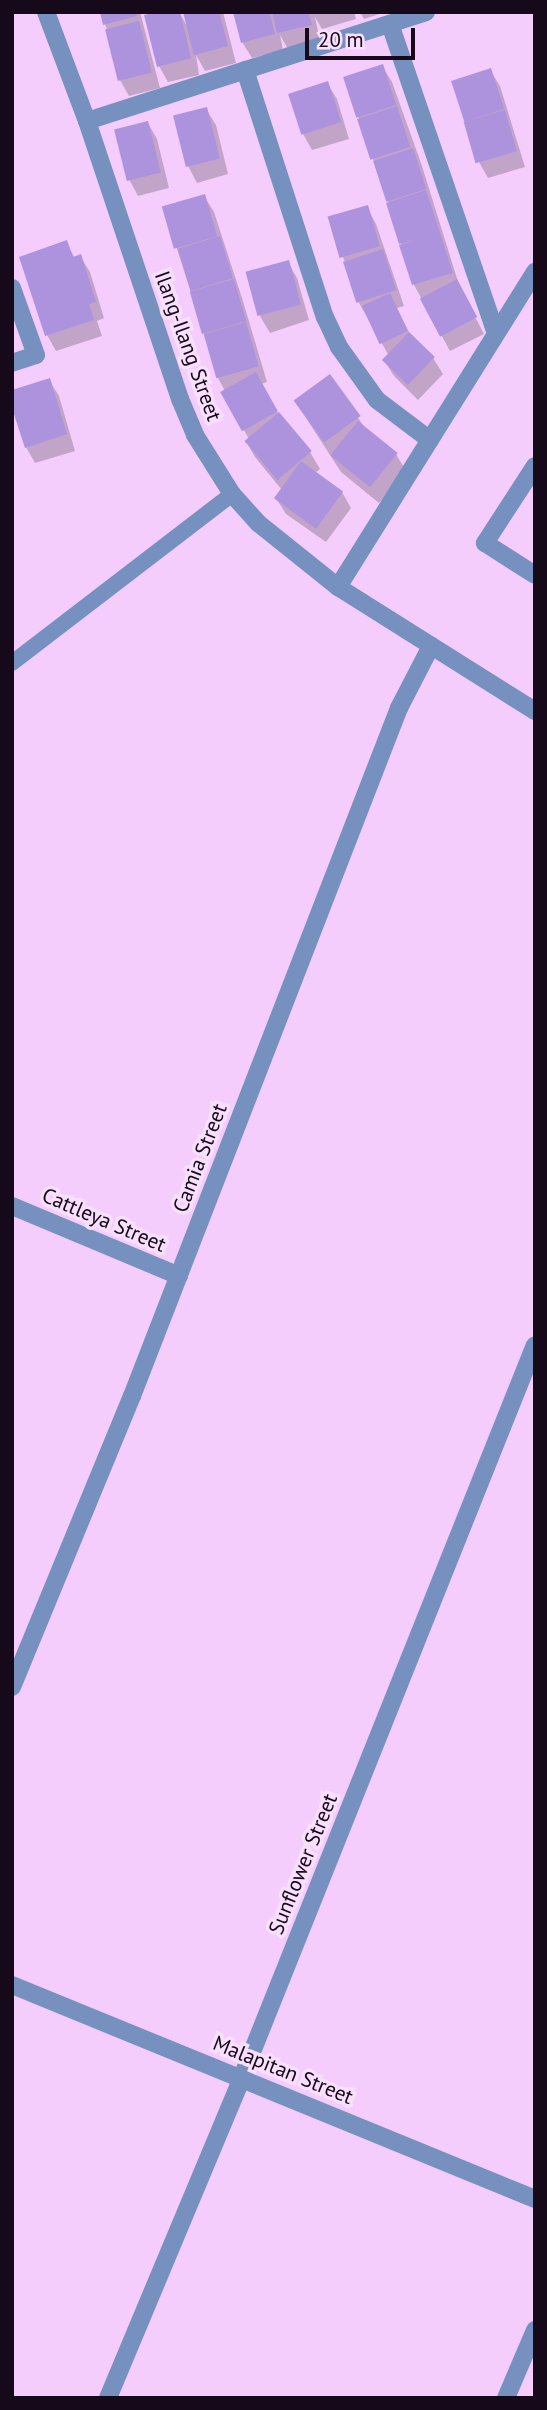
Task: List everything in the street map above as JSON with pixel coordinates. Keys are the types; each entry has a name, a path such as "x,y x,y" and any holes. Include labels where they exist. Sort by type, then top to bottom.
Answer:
{"street":[{"name":"Ilang-Ilang Street","path":"46,12 180,398 195,435 232,494 268,532 338,587 535,711"},
{"path":"86,121 426,12"},
{"path":"390,24 496,333"},
{"path":"245,70 325,317 339,347 377,400 430,440"},
{"path":"338,587 535,272"},
{"path":"12,288 36,355 12,363"},
{"path":"535,466 485,543 535,575"},
{"name":"Camia Street","path":"12,1687 179,1276 399,708 431,646"},
{"name":"Cattleya Street","path":"12,1206 179,1276"},
{"name":"Sunflower Street","path":"108,2398 242,2077 535,1345"},
{"name":"Malapitan Street","path":"12,1985 535,2199"},
{"path":"506,2398 535,2330"}],"lane":[{"path":"12,663 232,494"}],"building":[{"path":"100,12 136,12 137,16 103,25"},
{"path":"180,12 191,58 157,67 144,15"},
{"path":"183,12 219,12 228,46 194,55"},
{"path":"233,12 269,12 275,34 241,43"},
{"path":"272,12 308,12 312,25 277,33"},
{"path":"139,21 152,72 118,81 105,29"},
{"path":"383,64 396,105 356,118 343,77"},
{"path":"491,68 504,109 464,122 451,81"},
{"path":"328,81 341,122 301,135 288,94"},
{"path":"397,106 410,147 370,160 357,119"},
{"path":"207,107 220,158 186,167 173,115"},
{"path":"505,110 517,151 476,163 464,122"},
{"path":"148,121 161,172 127,181 114,129"},
{"path":"413,148 426,189 386,202 373,161"},
{"path":"426,190 453,273 412,285 399,245 418,239 399,244 386,203"},
{"path":"205,194 217,236 174,249 162,206"},
{"path":"368,205 380,246 339,258 328,217"},
{"path":"220,236 233,278 191,291 178,249"},
{"path":"67,240 73,257 81,254 96,302 89,304 94,320 45,336 19,257"},
{"path":"383,249 396,290 356,303 343,262"},
{"path":"289,260 301,304 257,316 246,272"},
{"path":"234,279 246,321 202,334 190,292"},
{"path":"457,279 477,317 440,337 420,299"},
{"path":"390,293 408,331 380,344 362,306"},
{"path":"246,322 259,366 216,378 204,334"},
{"path":"409,332 435,357 408,385 382,360"},
{"path":"256,372 278,411 242,431 220,392"},
{"path":"330,374 361,416 324,443 294,400"},
{"path":"50,378 67,434 25,448 12,408 12,390"},
{"path":"279,412 312,451 277,480 245,441"},
{"path":"358,421 398,453 370,487 330,455"},
{"path":"301,461 343,492 316,529 274,498"}]}
